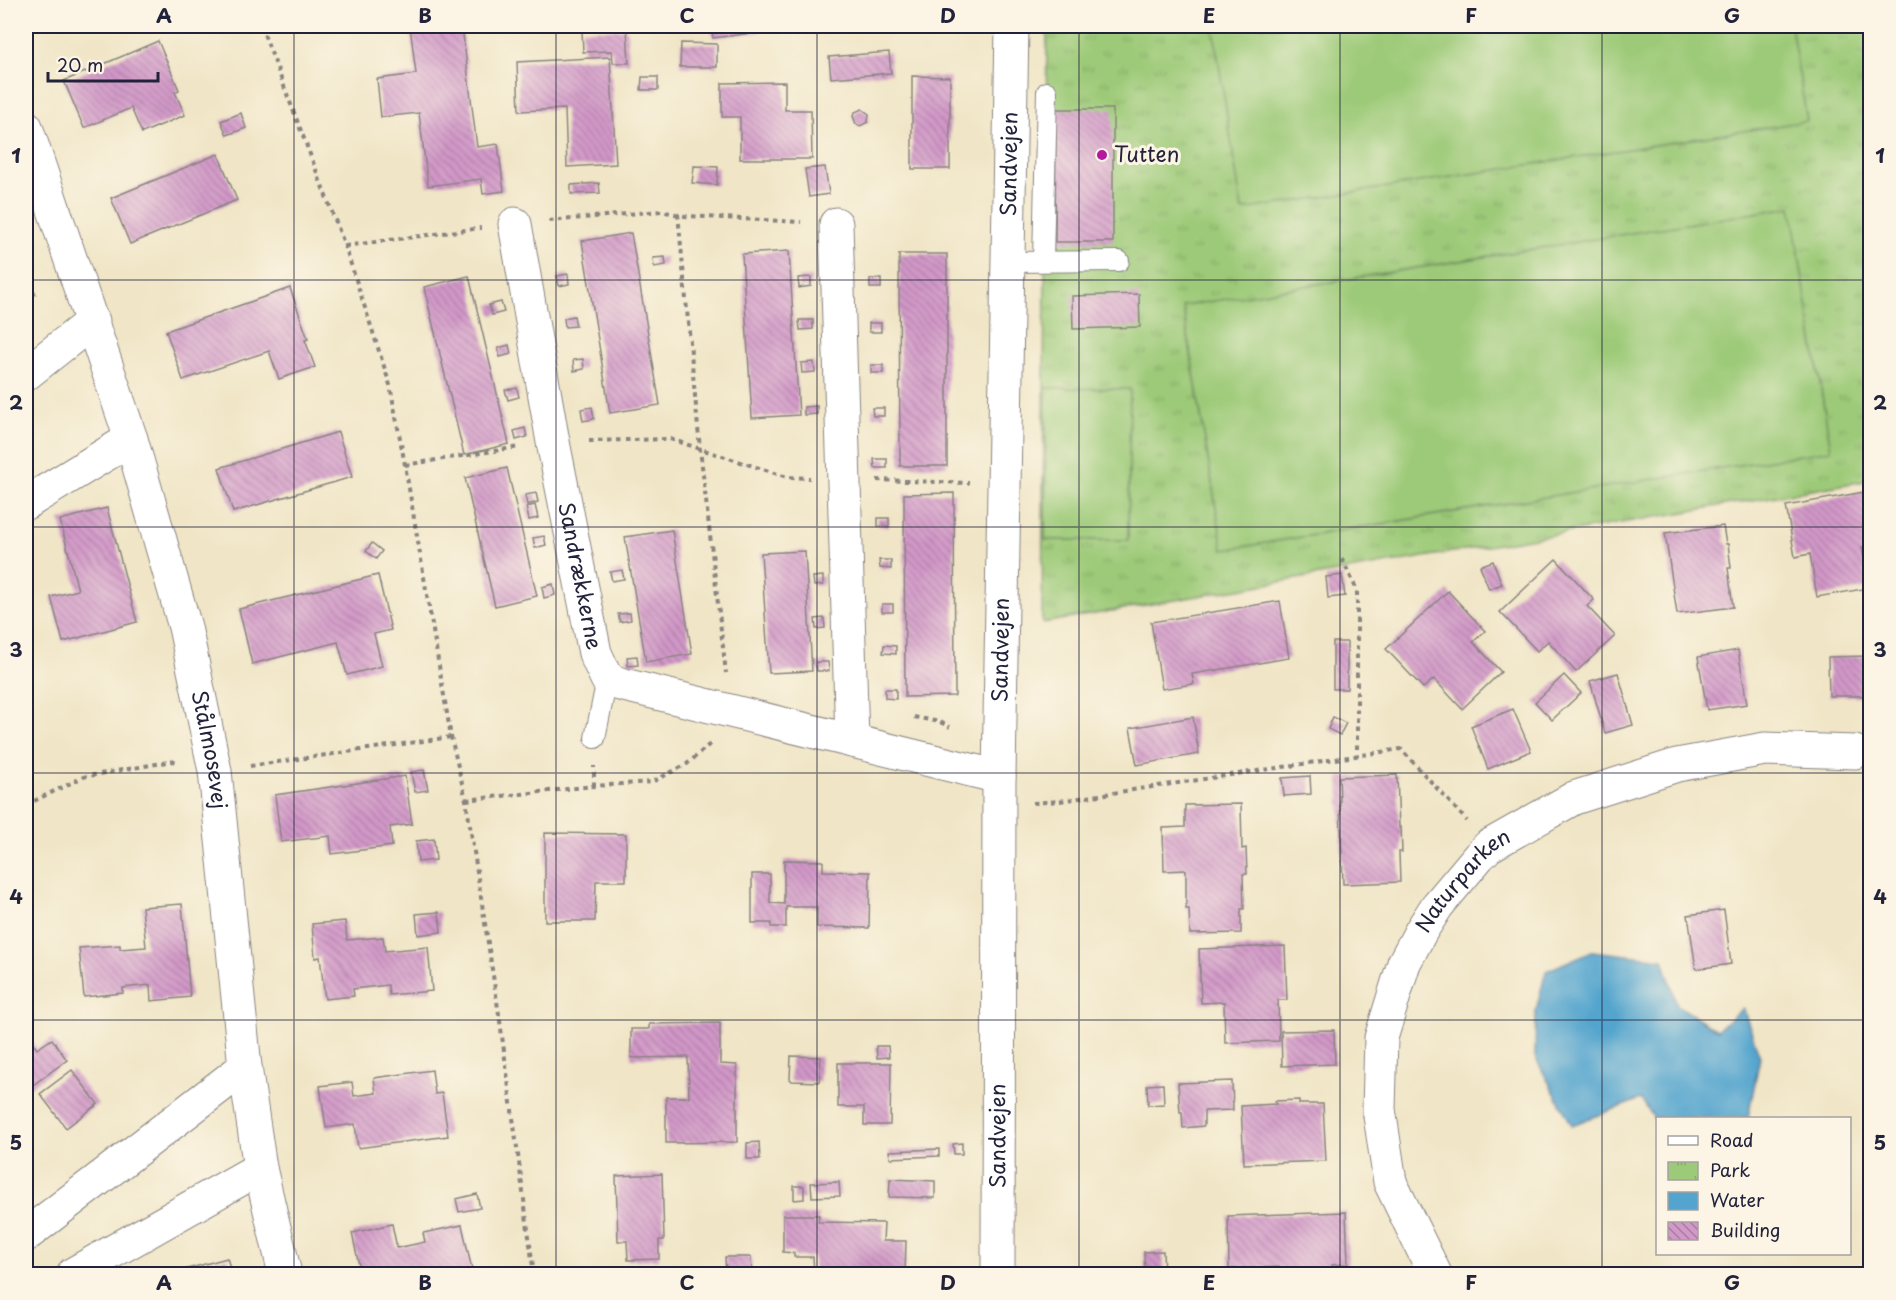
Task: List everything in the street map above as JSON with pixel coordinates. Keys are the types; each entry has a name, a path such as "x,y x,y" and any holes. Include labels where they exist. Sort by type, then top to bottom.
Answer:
{"street":[{"name":"Sandvejen","path":"998,1275 1000,792 1012,26"},
{"name":"Stålmosevej","path":"26,127 131,439 184,627 215,771 245,1067 260,1168 285,1275"},
{"name":"Sandrækkerne","path":"515,224 595,653 607,679 852,741 1000,792"},
{"path":"836,224 852,741"},
{"path":"26,374 93,321"},
{"path":"26,504 131,439"},
{"name":"Naturparken","path":"1435,1275 1390,1182 1379,1109 1381,1038 1404,963 1437,906 1489,846 1574,798 1677,765 1765,749 1855,752"},
{"path":"26,1235 245,1067"},
{"path":"73,1275 260,1168"}],"lane":[{"path":"1043,261 1047,92"},
{"path":"1007,262 1119,261"},
{"path":"595,738 607,679"}],"path":[{"path":"261,26 345,246 390,385 451,737 466,800 500,1021 534,1275"},
{"path":"345,246 515,224 661,211 685,216 836,224"},
{"path":"678,214 700,449 727,682"},
{"path":"405,465 554,442 670,439 787,477 1005,485"},
{"path":"1342,559 1357,590 1357,756"},
{"path":"466,800 652,782 687,764 744,714"},
{"path":"1000,792 1060,801 1401,749 1489,846"}],"green space":[{"path":"1047,26 1870,26 1870,480 1042,623"},
{"path":"1213,26 1791,26 1807,121 1242,210"},
{"path":"1791,207 1831,450 1223,550 1183,306"},
{"path":"1046,388 1130,389 1128,540 1045,540"}],"water":[{"path":"1592,951 1663,959 1677,1005 1717,1030 1743,1008 1760,1057 1748,1117 1656,1117 1656,1122 1641,1099 1572,1125 1535,1057 1536,1010 1546,971"}],"building":[{"path":"410,26 462,26 477,147 498,144 504,191 483,194 481,179 428,186 419,113 381,117 377,79 416,74"},
{"path":"711,26 759,26 760,32 713,38"},
{"path":"627,29 629,63 613,63 612,51 583,52 582,30"},
{"path":"158,41 179,90 175,92 185,115 142,133 131,108 84,128 64,81"},
{"path":"681,43 717,44 717,67 680,67"},
{"path":"889,52 891,73 831,78 829,57"},
{"path":"610,57 616,164 567,167 565,109 519,111 517,62"},
{"path":"912,76 950,77 950,169 912,169"},
{"path":"642,77 658,77 658,90 641,90"},
{"path":"785,82 785,110 811,110 812,159 740,159 740,117 722,117 722,83"},
{"path":"862,109 869,114 868,122 860,126 856,124 853,116 855,112"},
{"path":"1056,109 1113,109 1113,242 1055,242"},
{"path":"241,113 246,128 227,135 221,121"},
{"path":"218,154 237,200 130,244 111,198"},
{"path":"694,166 718,167 717,185 692,183"},
{"path":"825,167 829,194 809,197 805,169"},
{"path":"599,183 600,193 571,194 571,185"},
{"path":"631,233 660,405 610,413 582,241"},
{"path":"789,251 799,415 752,418 742,254"},
{"path":"899,254 947,254 947,466 900,466"},
{"path":"665,257 666,265 654,267 653,258"},
{"path":"568,274 569,284 559,286 557,276"},
{"path":"469,276 509,444 464,455 424,287"},
{"path":"811,277 811,286 799,288 798,278"},
{"path":"870,279 881,279 881,288 870,288"},
{"path":"26,281 36,294 26,303"},
{"path":"290,288 315,367 279,379 269,351 183,380 166,331"},
{"path":"1139,294 1140,327 1073,329 1072,296"},
{"path":"501,302 504,312 492,315 489,305"},
{"path":"574,316 576,326 565,327 564,318"},
{"path":"799,320 813,320 813,329 800,330"},
{"path":"869,323 881,323 881,332 869,332"},
{"path":"509,345 511,354 500,357 498,348"},
{"path":"583,359 584,369 574,371 573,360"},
{"path":"814,362 815,372 802,373 801,363"},
{"path":"871,365 883,365 883,373 871,373"},
{"path":"517,388 519,397 508,400 505,390"},
{"path":"817,406 817,414 804,415 804,407"},
{"path":"592,407 594,419 583,421 581,409"},
{"path":"872,408 884,408 884,416 873,416"},
{"path":"525,428 527,437 516,440 514,431"},
{"path":"338,432 352,477 233,512 219,468"},
{"path":"874,459 887,459 887,468 875,468"},
{"path":"507,468 537,596 495,606 465,478"},
{"path":"1870,491 1870,545 1862,547 1869,588 1817,597 1810,554 1795,557 1786,506"},
{"path":"536,493 538,502 527,505 525,495"},
{"path":"954,493 955,696 905,697 904,494"},
{"path":"535,505 538,518 529,520 526,507"},
{"path":"107,508 137,622 63,642 51,597 78,590 60,520"},
{"path":"878,518 889,518 889,527 878,526"},
{"path":"1723,526 1731,568 1728,568 1733,607 1677,614 1665,533"},
{"path":"672,530 692,654 646,662 625,537"},
{"path":"544,536 546,545 535,548 533,538"},
{"path":"372,543 382,551 376,559 366,551"},
{"path":"805,551 812,671 769,673 761,553"},
{"path":"1556,559 1594,600 1587,606 1615,636 1576,672 1548,641 1537,651 1500,612"},
{"path":"879,560 891,560 891,569 880,568"},
{"path":"1493,561 1502,584 1489,589 1480,566"},
{"path":"622,570 624,579 612,581 610,572"},
{"path":"378,575 391,630 374,634 382,666 347,675 338,642 252,664 239,609"},
{"path":"1342,575 1345,596 1328,598 1326,577"},
{"path":"823,576 823,585 814,586 813,577"},
{"path":"553,584 555,595 544,598 542,587"},
{"path":"1448,591 1485,631 1473,642 1501,672 1462,709 1434,679 1423,688 1386,649"},
{"path":"1280,601 1289,658 1192,674 1194,684 1162,689 1151,622"},
{"path":"882,604 893,604 893,612 882,612"},
{"path":"630,613 631,620 620,622 618,614"},
{"path":"824,618 825,628 816,629 815,619"},
{"path":"1333,642 1347,642 1347,689 1333,689"},
{"path":"884,645 896,646 896,654 883,653"},
{"path":"1738,650 1747,704 1707,710 1698,657"},
{"path":"637,656 638,665 628,666 627,657"},
{"path":"1870,656 1870,696 1829,696 1828,657"},
{"path":"816,662 828,662 829,671 817,671"},
{"path":"1618,673 1633,725 1605,733 1590,681"},
{"path":"1564,675 1581,693 1552,720 1535,702"},
{"path":"885,689 896,689 896,699 885,698"},
{"path":"1513,709 1531,751 1488,769 1471,726"},
{"path":"1193,717 1199,754 1137,765 1130,728"},
{"path":"1333,717 1346,723 1340,735 1328,729"},
{"path":"424,770 428,790 415,792 411,772"},
{"path":"1397,775 1402,852 1399,852 1400,882 1343,884 1339,777"},
{"path":"405,776 412,824 390,827 392,846 332,854 330,836 281,842 275,795"},
{"path":"1310,776 1311,794 1284,796 1282,778"},
{"path":"1241,804 1242,849 1246,848 1247,874 1243,874 1244,909 1241,909 1241,933 1190,934 1189,909 1186,909 1186,870 1164,871 1163,828 1185,827 1185,805"},
{"path":"545,833 626,834 626,881 596,881 595,921 545,921"},
{"path":"434,839 436,860 418,862 416,841"},
{"path":"784,860 823,861 823,871 870,872 869,928 817,927 817,907 786,907 786,927 771,927 771,923 752,923 752,874 770,874 770,903 784,904"},
{"path":"182,904 190,997 151,1001 150,985 123,988 123,993 84,997 79,948 120,945 120,949 146,947 142,907"},
{"path":"1724,910 1731,964 1696,969 1688,915"},
{"path":"439,912 441,932 418,935 416,914"},
{"path":"345,921 347,940 383,937 385,951 428,947 432,991 389,995 388,985 353,989 354,996 325,999 320,957 315,958 312,924"},
{"path":"1285,946 1287,1000 1278,1000 1279,1041 1225,1043 1224,1002 1201,1003 1199,949"},
{"path":"26,1005 35,1018 26,1025"},
{"path":"720,1023 720,1064 737,1065 737,1142 666,1143 666,1097 689,1097 688,1057 631,1058 631,1029 649,1029 649,1024"},
{"path":"1334,1030 1335,1064 1282,1066 1281,1031"},
{"path":"26,1033 37,1049 52,1039 67,1060 26,1090"},
{"path":"876,1046 888,1046 889,1057 877,1058"},
{"path":"791,1056 821,1057 819,1082 792,1081 790,1079"},
{"path":"838,1063 891,1063 890,1125 864,1125 864,1107 838,1107"},
{"path":"72,1070 98,1104 66,1128 40,1094"},
{"path":"432,1070 435,1094 442,1093 448,1136 358,1148 355,1124 326,1128 320,1086 352,1082 354,1096 376,1093 374,1078"},
{"path":"1232,1081 1233,1110 1204,1111 1204,1126 1183,1128 1178,1083"},
{"path":"1163,1084 1164,1104 1148,1105 1147,1085"},
{"path":"1299,1100 1299,1104 1323,1104 1326,1161 1244,1164 1241,1106"},
{"path":"759,1142 760,1159 747,1159 747,1143"},
{"path":"962,1143 962,1154 954,1154 953,1144"},
{"path":"939,1149 939,1156 890,1158 889,1151"},
{"path":"662,1174 664,1240 659,1240 659,1259 628,1260 627,1241 618,1241 616,1176"},
{"path":"890,1179 935,1181 935,1198 889,1197"},
{"path":"839,1182 840,1196 812,1197 811,1183"},
{"path":"794,1186 804,1186 804,1199 794,1200"},
{"path":"477,1194 480,1208 459,1212 456,1199"},
{"path":"1346,1212 1348,1264 1332,1265 1332,1274 1279,1274 1279,1267 1229,1269 1228,1216"},
{"path":"783,1215 819,1215 818,1222 884,1223 883,1241 906,1241 905,1274 814,1271 813,1257 794,1257 794,1253 783,1252"},
{"path":"392,1224 397,1248 425,1242 423,1233 462,1225 473,1274 361,1274 352,1233"},
{"path":"1163,1251 1164,1274 1145,1274 1144,1252"},
{"path":"725,1257 751,1257 752,1274 726,1274"},
{"path":"227,1258 232,1274 169,1274"}],"place":[{"name":"Tutten","path":"1102,155"}]}
